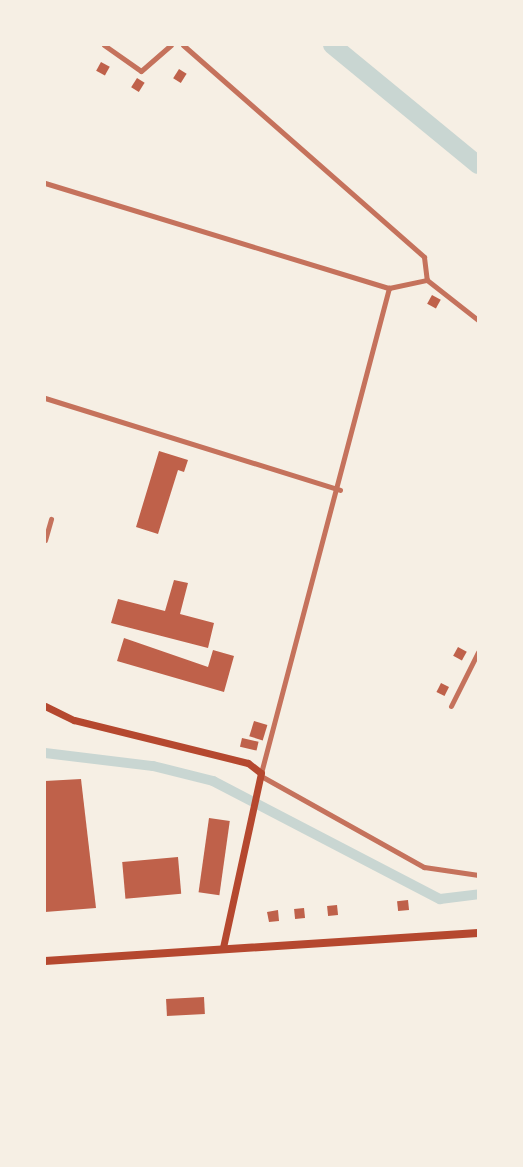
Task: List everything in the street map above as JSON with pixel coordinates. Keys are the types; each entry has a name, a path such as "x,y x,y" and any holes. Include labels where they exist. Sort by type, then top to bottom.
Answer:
{"main road":[{"path":"45,706 74,720 248,763 261,774 260,788 248,817 224,948"},
{"path":"45,961 224,948 477,934"}],"street":[{"path":"104,45 141,71 171,45"},
{"path":"183,45 424,257 427,280 478,320"},
{"path":"45,183 389,288 427,280"},
{"path":"389,288 340,490 261,774 424,867 478,875"},
{"path":"45,398 340,490"},
{"path":"45,540 51,519"},
{"path":"452,706 478,652"}],"building":[{"path":"101,62 110,67 105,76 96,71"},
{"path":"179,69 187,74 181,83 173,78"},
{"path":"137,78 145,83 139,92 131,87"},
{"path":"432,295 441,300 436,309 427,304"},
{"path":"159,451 188,460 184,472 178,470 158,534 136,527"},
{"path":"174,580 188,583 180,614 214,623 208,648 111,623 118,599 165,611"},
{"path":"124,638 208,667 213,650 234,656 224,692 117,661"},
{"path":"458,647 467,652 462,661 453,656"},
{"path":"441,683 449,687 444,696 436,692"},
{"path":"254,721 267,725 263,740 249,736"},
{"path":"242,738 259,742 257,751 240,747"},
{"path":"81,779 96,908 45,912 45,781"},
{"path":"209,818 230,821 219,895 199,892"},
{"path":"178,857 181,894 125,899 122,862"},
{"path":"408,900 409,910 398,911 397,901"},
{"path":"337,905 338,915 328,916 327,906"},
{"path":"304,908 305,918 295,919 294,909"},
{"path":"278,910 279,921 269,922 267,912"},
{"path":"204,997 205,1014 167,1016 166,999"}],"waterway":[{"path":"332,45 478,165"},
{"path":"45,753 153,766 213,781 440,899 478,894"}]}
